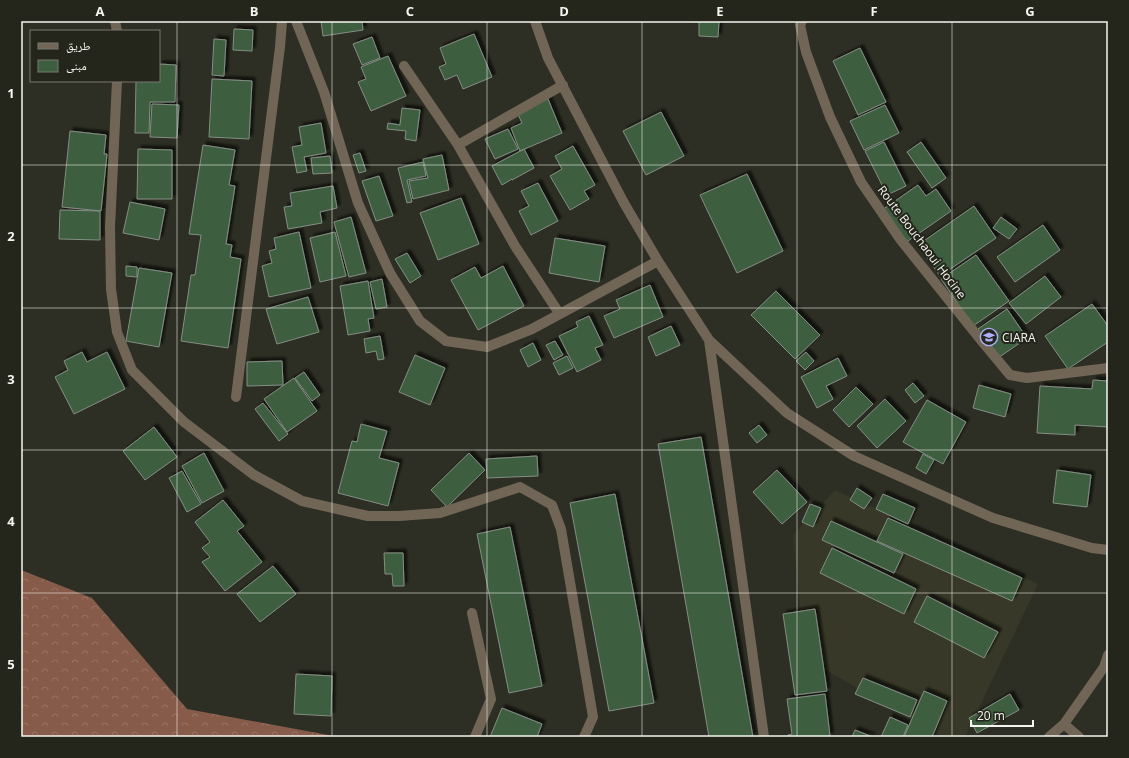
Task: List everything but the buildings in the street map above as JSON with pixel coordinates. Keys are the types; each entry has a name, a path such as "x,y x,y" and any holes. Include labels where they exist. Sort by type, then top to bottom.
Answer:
{"street":[{"path":"236,397 282,21"},
{"path":"296,21 324,92 358,203 390,273 420,320 446,341 487,347 532,329 559,313 658,261"},
{"path":"535,21 548,58 624,203 658,261 709,340 787,413 854,456 993,518 1092,548 1108,550"},
{"name":"Route Bouchaoui Hocine","path":"802,21 800,25 806,52 830,117 861,182 900,239 1010,374 1028,378 1108,368"},
{"path":"404,66 458,145 515,246 559,313"},
{"path":"117,82 110,227 111,289 117,332 132,370 184,422 254,475 302,501 368,516 399,516 440,513 520,487 552,505 561,529 593,717 584,737"},
{"path":"458,145 563,86"},
{"path":"709,340 764,737"},
{"path":"472,613 491,700 475,737"},
{"path":"1049,737 1064,724 1104,667 1108,655"},
{"path":"1064,724 1079,737"}],"shaded area":[{"path":"835,490 1038,584 965,737 942,737 805,658 793,535"}],"green space":[{"path":"21,570 92,598 187,709 339,737 21,737"}],"place":[{"name":"CIARA","path":"989,337"}]}
